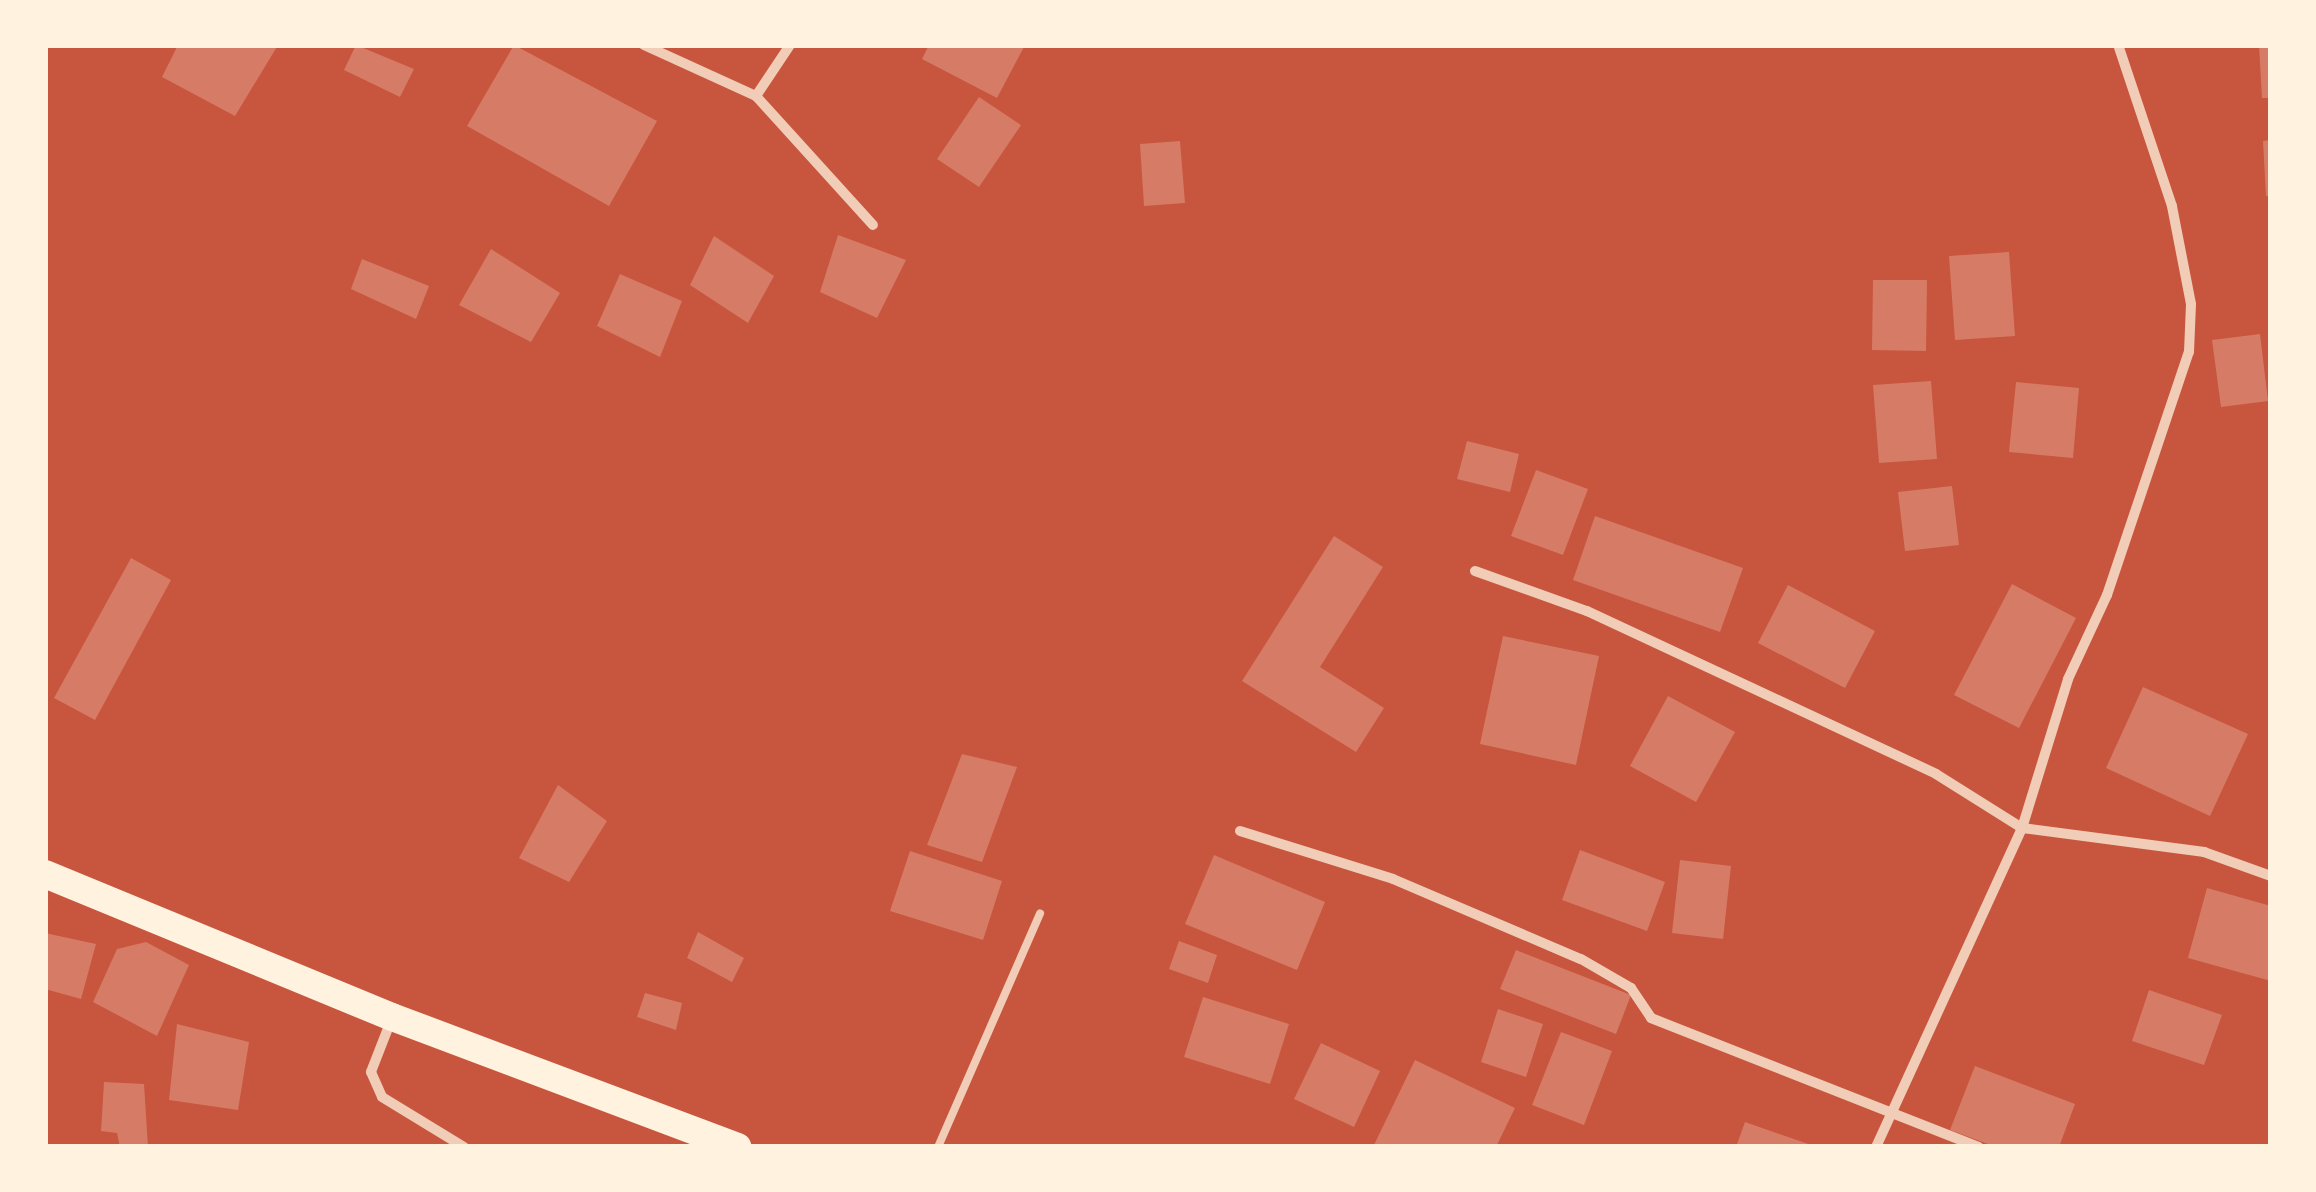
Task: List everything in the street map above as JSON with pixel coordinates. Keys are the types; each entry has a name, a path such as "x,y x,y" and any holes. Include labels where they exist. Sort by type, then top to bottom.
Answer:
{"highway":[{"path":"45,874 392,1017 737,1147"}],"street":[{"path":"644,45 756,96 873,225"},
{"path":"756,96 790,45"},
{"path":"1876,1147 2022,828 2068,679 2107,595 2189,352 2191,304 2172,206 2118,45"},
{"path":"1475,571 1588,611 1918,766 2022,828 2204,852 2271,876"},
{"path":"1240,832 1393,879 1547,944 1630,988 1651,1018 1979,1147"},
{"path":"392,1017 371,1072 382,1096 464,1147"}],"lane":[{"path":"938,1147 1040,913"}],"building":[{"path":"178,45 278,45 235,116 162,77"},
{"path":"356,45 414,69 400,97 344,70"},
{"path":"514,45 657,121 609,206 467,126"},
{"path":"929,45 1025,45 997,98 922,59"},
{"path":"2259,45 2271,45 2271,98 2262,98"},
{"path":"979,97 1021,125 979,187 937,159"},
{"path":"2271,140 2271,196 2266,196 2263,141"},
{"path":"1180,141 1185,203 1144,206 1140,144"},
{"path":"838,235 906,260 877,318 820,292"},
{"path":"714,236 774,276 748,323 690,285"},
{"path":"491,249 560,293 531,342 459,305"},
{"path":"2009,252 2015,336 1955,340 1949,256"},
{"path":"362,259 429,286 416,319 351,289"},
{"path":"620,274 682,301 660,357 597,326"},
{"path":"1873,280 1927,280 1926,351 1872,350"},
{"path":"2260,334 2268,401 2221,407 2212,340"},
{"path":"1931,381 1937,459 1879,463 1873,385"},
{"path":"2016,382 2079,388 2073,458 2009,452"},
{"path":"1467,441 1519,454 1510,492 1457,479"},
{"path":"1536,470 1588,489 1563,555 1511,536"},
{"path":"1952,486 1959,545 1905,551 1898,492"},
{"path":"1595,516 1743,568 1720,632 1573,580"},
{"path":"1334,536 1383,567 1320,667 1384,708 1356,752 1242,681"},
{"path":"131,558 171,580 95,720 54,698"},
{"path":"2012,584 2076,618 2019,728 1954,695"},
{"path":"1788,585 1875,631 1845,688 1758,643"},
{"path":"1503,636 1599,656 1576,765 1480,744"},
{"path":"2143,687 2248,734 2210,816 2106,768"},
{"path":"1668,696 1735,732 1696,802 1630,766"},
{"path":"962,754 1017,767 982,862 927,845"},
{"path":"558,785 607,821 569,882 519,858"},
{"path":"1580,850 1665,882 1647,931 1562,900"},
{"path":"910,851 1002,881 983,940 890,911"},
{"path":"1214,855 1325,902 1297,970 1185,924"},
{"path":"1680,860 1731,866 1723,939 1672,933"},
{"path":"2207,888 2271,906 2271,981 2188,958"},
{"path":"698,932 744,958 732,982 687,958"},
{"path":"45,933 96,944 81,999 45,989"},
{"path":"1179,941 1217,955 1208,983 1169,969"},
{"path":"146,942 189,965 157,1036 93,1002 117,949"},
{"path":"1516,950 1631,995 1616,1034 1500,989"},
{"path":"2149,990 2222,1015 2204,1065 2132,1041"},
{"path":"645,993 682,1003 676,1030 637,1017"},
{"path":"1203,997 1289,1024 1270,1084 1184,1057"},
{"path":"1498,1009 1543,1024 1526,1077 1481,1062"},
{"path":"177,1024 249,1042 238,1110 169,1100"},
{"path":"1561,1032 1612,1051 1584,1125 1532,1105"},
{"path":"1321,1043 1380,1071 1354,1127 1294,1099"},
{"path":"1415,1060 1515,1108 1496,1147 1373,1147"},
{"path":"1975,1066 2075,1104 2059,1147 1996,1147 1950,1130"},
{"path":"104,1082 144,1084 148,1147 120,1147 117,1133 101,1131"},
{"path":"1745,1122 1814,1146 1736,1147"}]}
